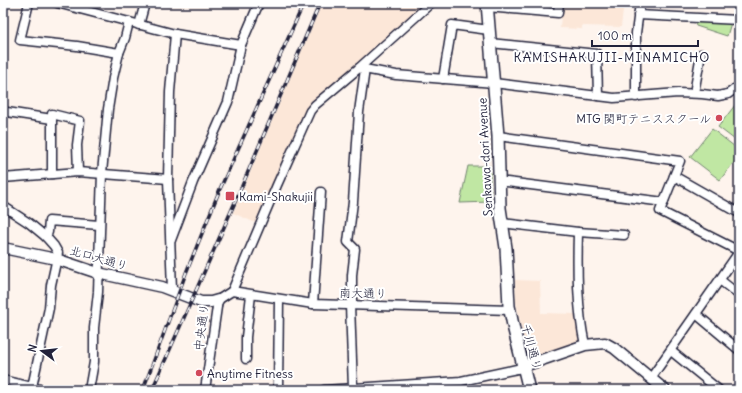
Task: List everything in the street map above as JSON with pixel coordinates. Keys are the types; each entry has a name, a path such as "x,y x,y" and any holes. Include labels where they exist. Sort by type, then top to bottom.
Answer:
{"main road":[{"name":"Senkawa-dori Avenue","path":"487,5 498,136 500,208 506,248 510,310"},
{"name":"千川通り","path":"510,310 530,390"}],"street":[{"path":"29,3 20,40 77,46 119,53"},
{"path":"57,3 175,34 241,45"},
{"path":"139,25 145,3"},
{"path":"170,242 193,182 228,102 241,45 259,3"},
{"path":"218,300 232,291 310,111 362,68 431,3"},
{"path":"487,5 558,13 559,3"},
{"path":"636,97 636,33 640,3"},
{"path":"638,15 739,20"},
{"path":"89,390 94,362 94,328 98,273 99,225 108,110 113,78 129,22"},
{"path":"443,79 452,25 489,30"},
{"path":"172,290 168,179 170,92 175,34"},
{"path":"490,43 597,54 598,96"},
{"path":"694,94 701,54"},
{"path":"362,68 396,75 494,83 614,98 678,93 718,96 728,94 739,86"},
{"path":"354,389 351,305 355,249 348,242 354,195 362,68"},
{"path":"3,113 7,112 52,120"},
{"path":"52,174 52,114 80,121 77,145 78,172"},
{"path":"498,136 680,161 660,211 739,252 651,378"},
{"path":"3,178 78,172 168,179"},
{"path":"674,176 739,212"},
{"path":"499,182 664,202"},
{"path":"313,304 321,192"},
{"path":"3,206 46,236 58,253 51,285 49,308 32,387"},
{"path":"46,236 49,221 99,225"},
{"path":"502,223 578,232 624,235"},
{"path":"578,232 577,259 581,325 585,345"},
{"name":"北口大通り","path":"3,248 56,259 98,273 162,287 186,296"},
{"path":"720,280 739,295"},
{"name":"南大通り","path":"232,291 313,304 510,310"},
{"path":"246,359 246,336 251,295"},
{"name":"中央通り","path":"186,296 201,302 218,300 205,390"},
{"path":"278,390 279,299"},
{"path":"696,314 739,350"},
{"path":"324,390 461,381 517,369 585,345 605,343 614,348 665,390"},
{"path":"671,351 719,390"},
{"path":"3,380 44,390"}],"shaded area":[{"path":"322,3 428,3 314,103 258,224 233,213"},
{"path":"562,3 624,3 621,27 582,26 582,29 560,28"},
{"path":"515,280 540,281 541,313 576,314 576,324 581,340 530,358 527,355 516,302"}],"green space":[{"path":"697,21 731,23 727,36 696,26 695,24"},
{"path":"739,100 739,143 718,127"},
{"path":"712,129 739,150 739,156 720,180 690,157"},
{"path":"468,166 490,166 491,202 460,203"}],"railway":[{"path":"143,390 186,273 220,189 304,3"},
{"path":"152,390 236,200 320,3"}],"place":[{"name":"MTG 関町テニススクール","path":"719,118"},
{"name":"Kami-Shakujii","path":"230,196"},
{"name":"Anytime Fitness","path":"199,373"}],"district":[{"name":"KAMISHAKUJII-MINAMICHO","path":"612,57"}]}
